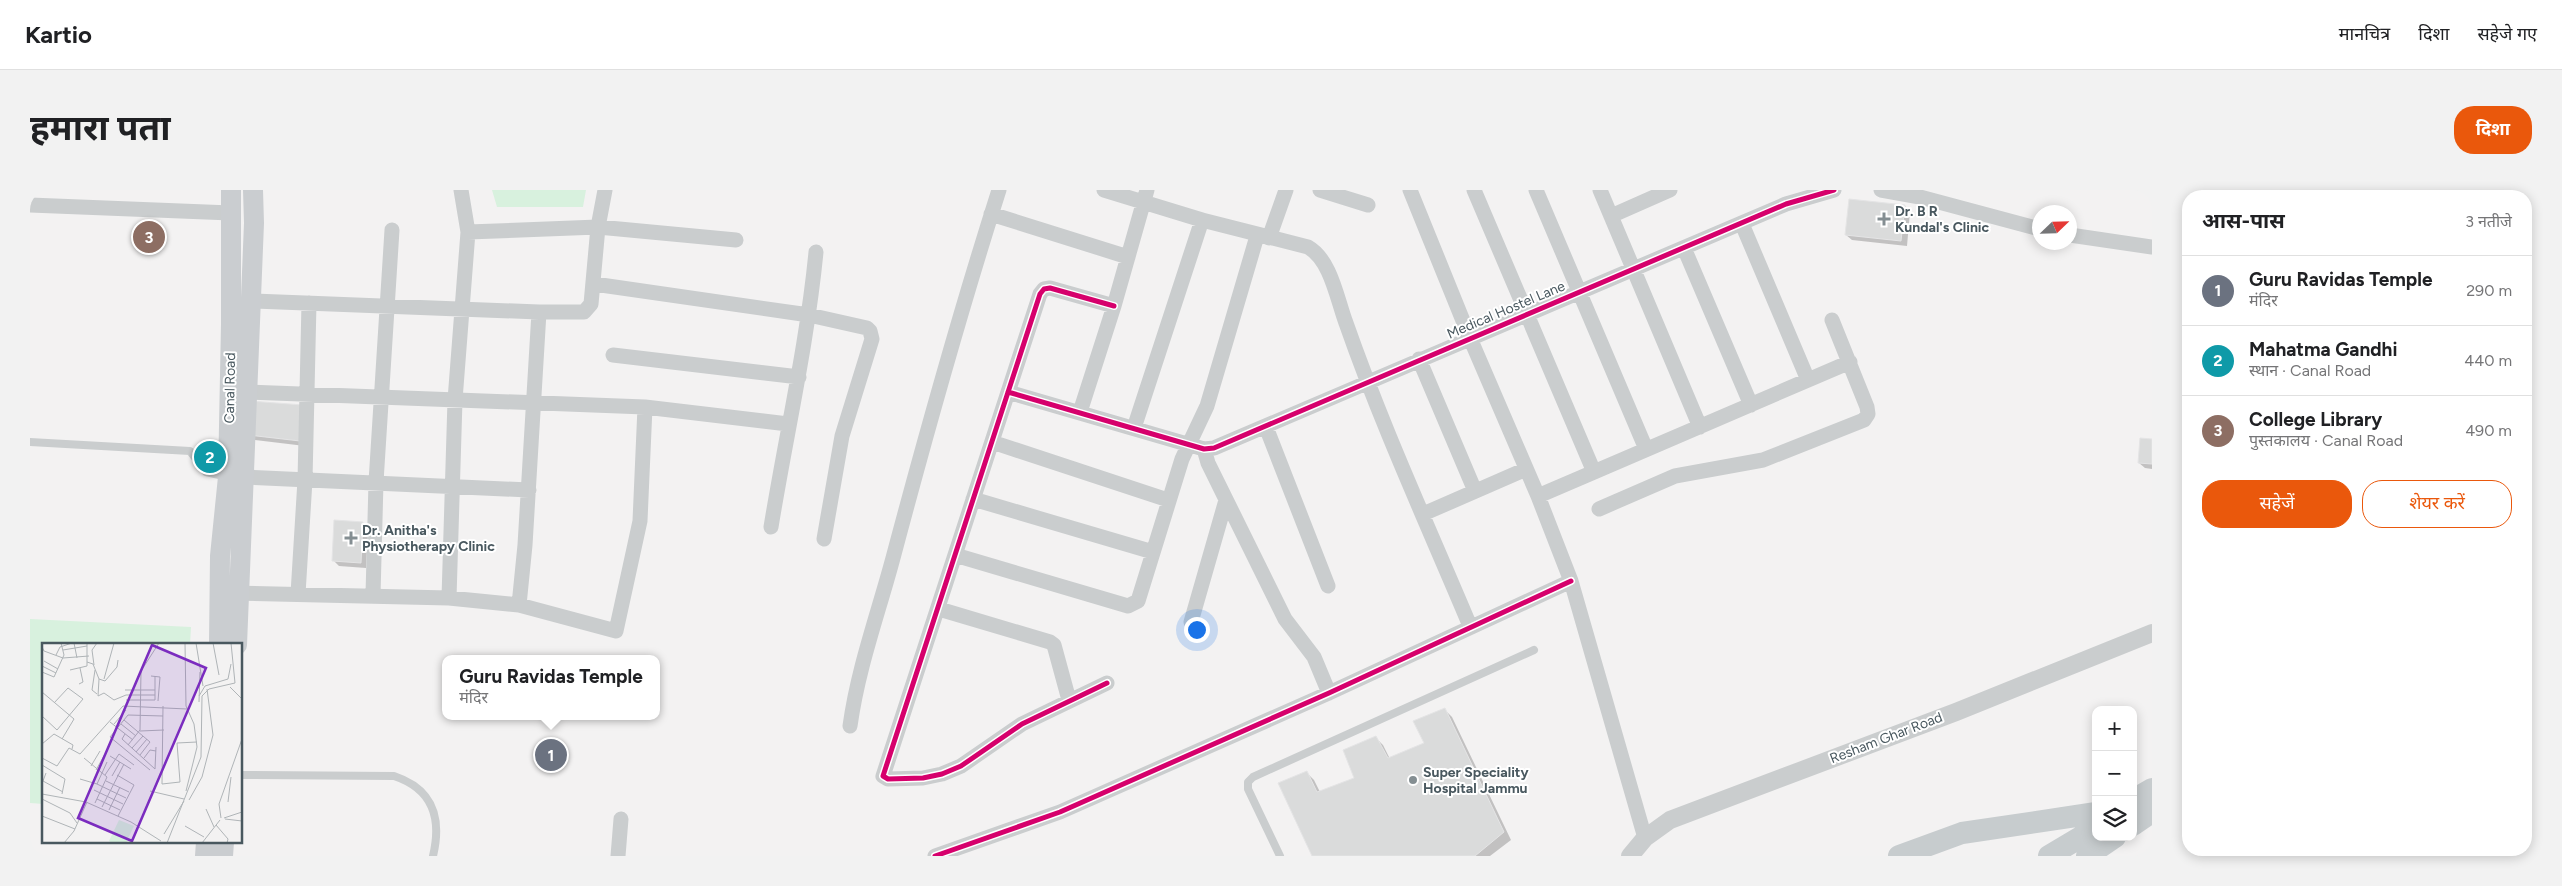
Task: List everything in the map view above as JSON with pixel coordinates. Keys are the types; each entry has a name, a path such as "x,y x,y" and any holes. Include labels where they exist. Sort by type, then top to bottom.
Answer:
{"main road":[{"name":"Canal Road","path":"231,190 236,477"},
{"name":"Canal Road","path":"237,643 229,593 220,556 236,477 247,392 252,301 253,190"},
{"name":"Canal Road","path":"219,643 229,593"},
{"path":"2137,798 2152,789"},
{"path":"2137,821 2152,812"},
{"path":"1898,856 1962,834 2092,813"},
{"path":"2049,856 2092,830"},
{"path":"2087,856 2108,841"}],"street":[{"path":"449,598 455,400 468,232 462,190"},
{"path":"252,301 584,312 591,304 598,226 605,190"},
{"path":"850,726 867,640 883,594 929,422 999,190"},
{"path":"1104,190 1145,196 1202,220 1308,247 1317,252 1322,259 1366,382 1470,626"},
{"path":"956,555 1128,606 1138,601 1168,500 1189,445 1207,406 1263,237 1286,190"},
{"path":"1320,190 1368,205"},
{"path":"1410,190 1470,338 1538,496 1571,581 1645,838"},
{"path":"1474,190 1594,472"},
{"path":"1536,190 1646,449"},
{"path":"1600,190 1700,427"},
{"path":"1611,216 1670,190"},
{"name":"Medical Hostel Lane","path":"1008,392 1204,449 1226,444 1419,359 1634,270 1786,204 1834,190"},
{"path":"1881,190 1920,197 2032,227"},
{"path":"1080,412 1114,306 1145,196"},
{"path":"30,205 231,213"},
{"path":"991,214 1128,256"},
{"path":"1134,428 1202,220"},
{"path":"1742,224 1808,380"},
{"path":"468,232 598,226 736,240"},
{"path":"373,595 376,482 392,230"},
{"path":"2077,236 2152,247"},
{"path":"1684,248 1750,405"},
{"path":"770,527 788,424 799,377 809,315 816,252"},
{"path":"594,284 809,315 867,328 872,334 842,436 824,539"},
{"path":"1107,683 1022,724 961,766 942,774 923,778 885,778 884,772 939,609 972,499 1040,294 1044,289 1050,288 1114,306"},
{"path":"298,594 305,480 310,304"},
{"path":"519,605 529,490 532,404 539,312"},
{"path":"1598,510 1675,476 1763,460 1864,420 1868,411 1832,320"},
{"path":"612,355 799,377"},
{"path":"1419,359 1475,491"},
{"path":"1538,496 1850,362"},
{"path":"247,392 645,407 788,424"},
{"path":"229,593 449,598 519,605 616,631 640,521 645,407"},
{"path":"1266,427 1328,586"},
{"path":"992,442 1168,500"},
{"path":"1204,449 1226,500 1285,620 1314,657 1329,693"},
{"path":"1423,514 1526,469"},
{"path":"236,477 529,490"},
{"path":"972,499 1153,552"},
{"path":"1191,622 1226,500"},
{"path":"935,856 1060,812 1329,693 1470,626 1571,581"},
{"path":"939,609 1050,642 1054,645 1069,700"},
{"name":"Resham Ghar Road","path":"1630,856 1645,838 1670,820 1956,712 2152,633"},
{"path":"618,856 620,819"}],"lane":[{"path":"30,442 190,451 206,472 236,477"},
{"path":"1280,856 1248,789 1248,782 1253,777 1534,650"},
{"path":"242,775 394,776 405,780 418,786 431,805 436,827 433,856"}],"green space":[{"path":"492,190 586,190 583,207 497,207"},
{"path":"30,619 191,627 190,643 42,643 42,804 30,803"}],"building":[{"path":"1849,199 1905,205 1901,241 1845,235"},
{"path":"250,401 303,405 300,441 248,435"},
{"path":"2140,438 2152,439 2152,464 2138,463"},
{"path":"334,520 363,522 361,563 332,561"},
{"name":"Super Speciality Hospital Jammu","path":"1445,708 1504,832 1475,856 1312,856 1278,783 1307,771 1317,792 1354,778 1343,750 1376,736 1388,758 1424,743 1413,721"}],"cycle path":[{"path":"1008,392 1204,449 1214,448 1786,204 1834,190"},
{"path":"1107,683 1022,724 961,766 942,774 923,778 888,779 883,776 1040,294 1044,289 1050,288 1114,306"},
{"path":"935,856 1060,812 1329,693 1571,581"}],"place":[{"name":"Dr. B R Kundal's Clinic","path":"1884,219"},
{"name":"College Library","path":"149,237"},
{"name":"Mahatma Gandhi","path":"210,457"},
{"name":"Dr. Anitha's Physiotherapy Clinic","path":"351,538"},
{"name":"Guru Ravidas Temple","path":"551,755"},
{"name":"Super Speciality Hospital Jammu","path":"1413,780"}]}
